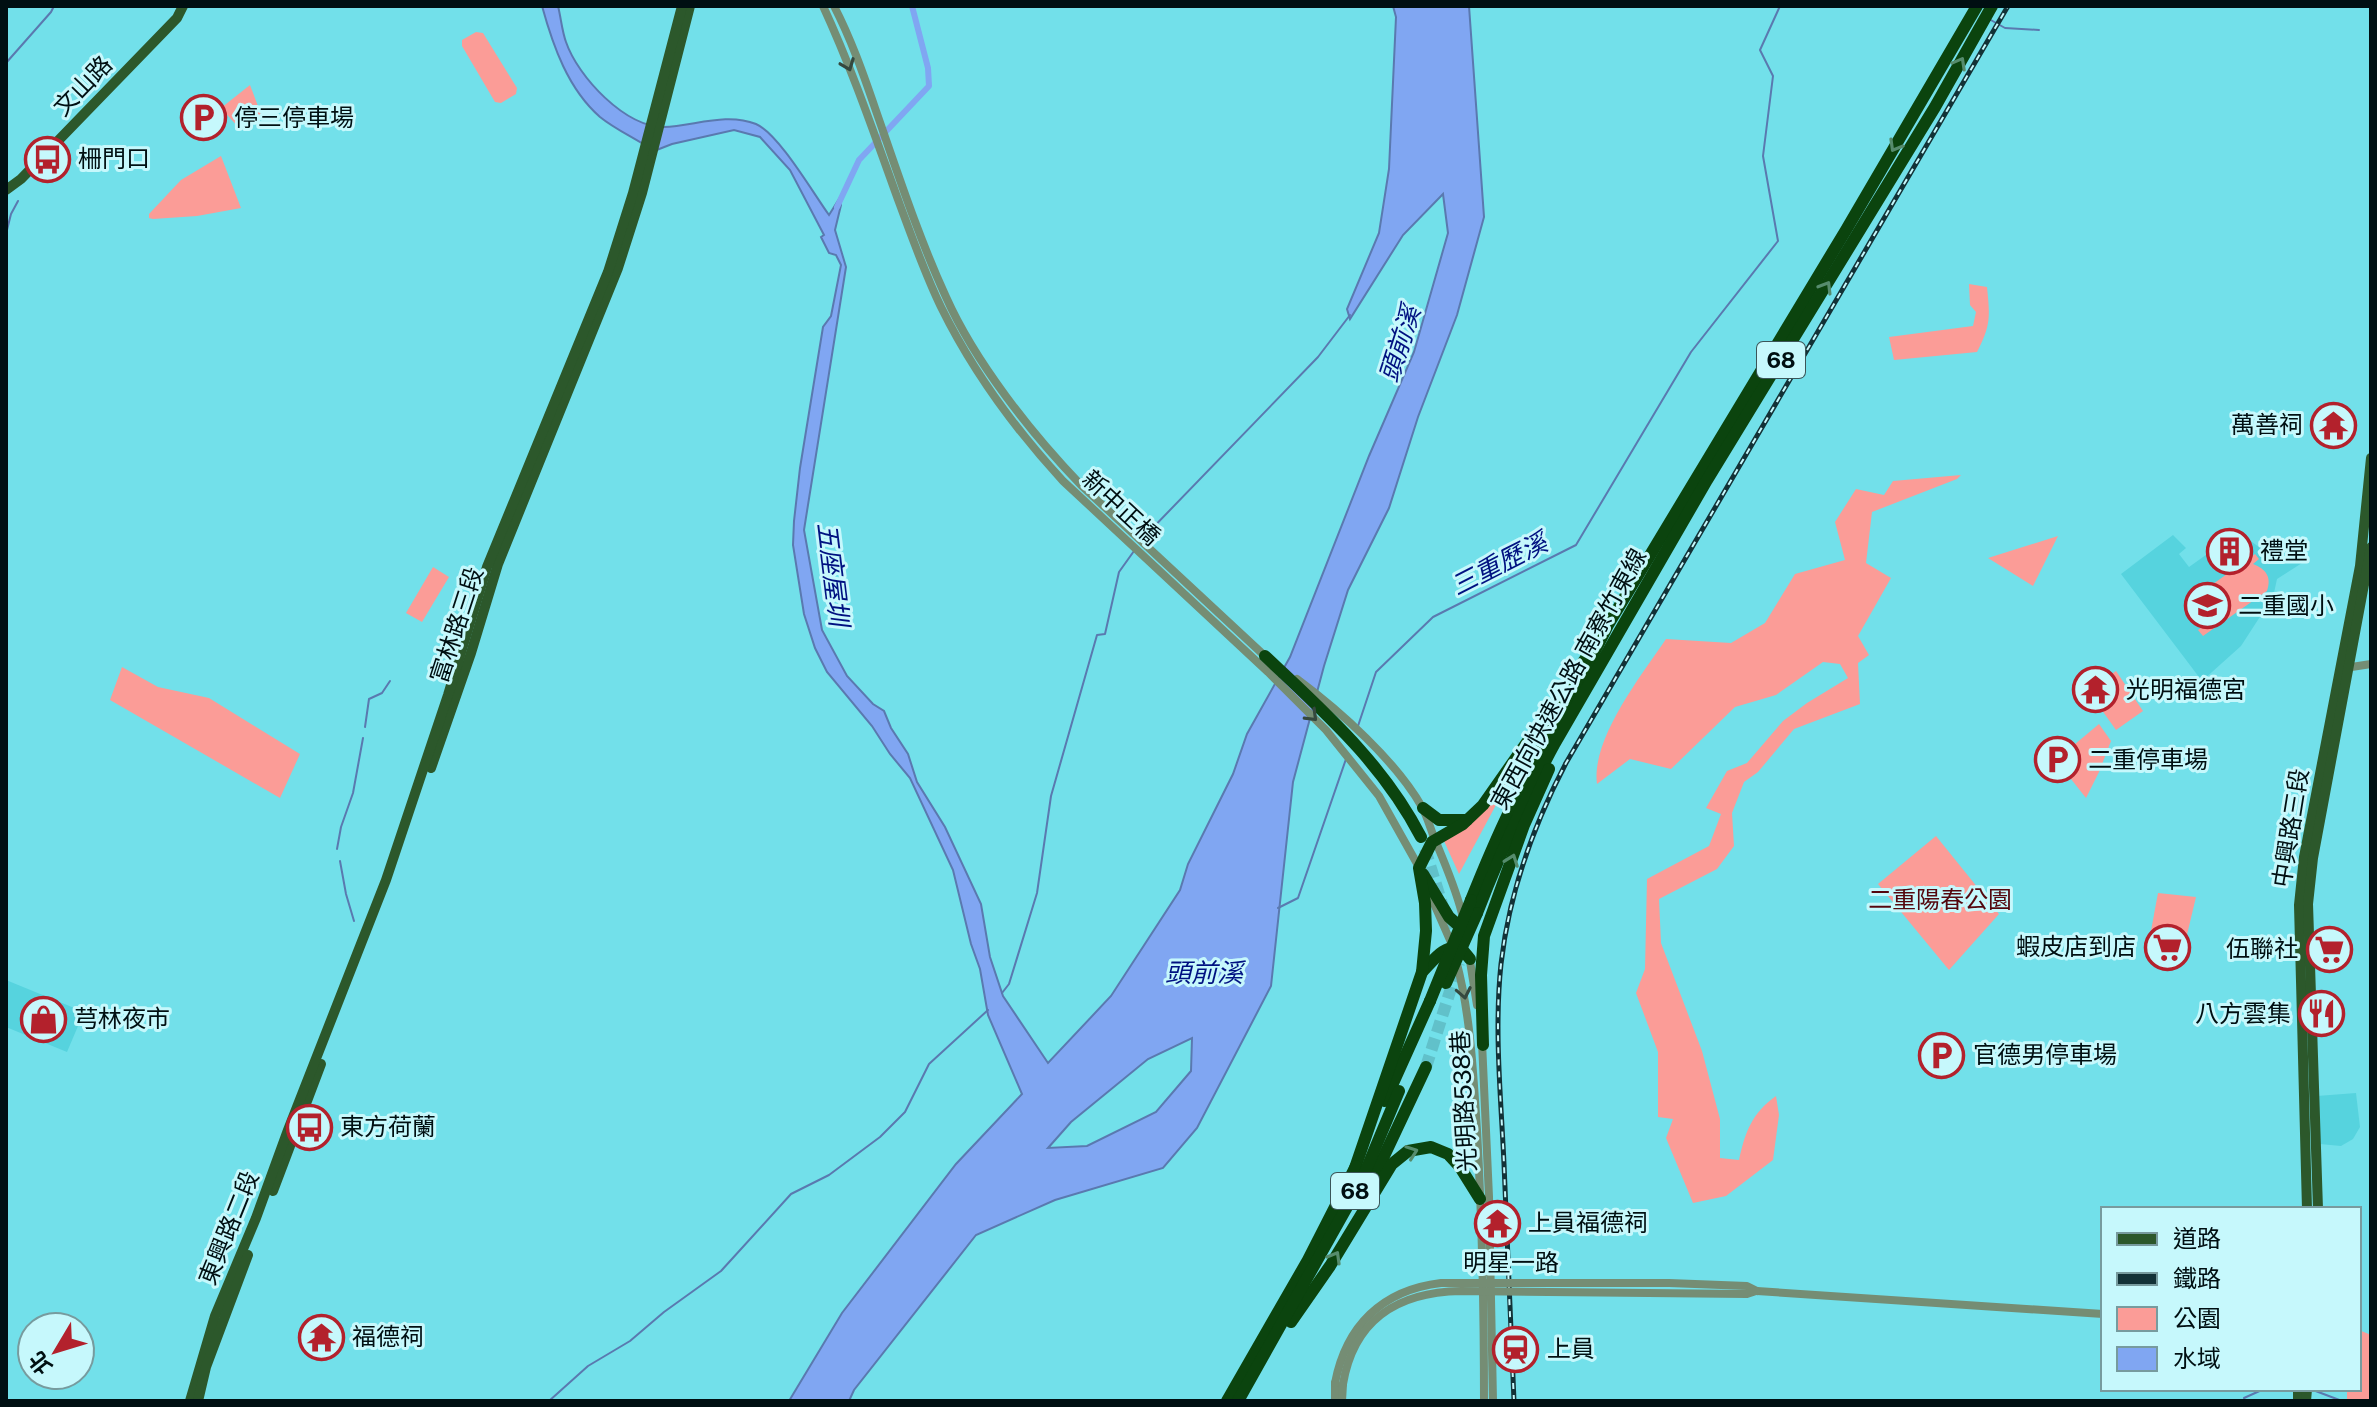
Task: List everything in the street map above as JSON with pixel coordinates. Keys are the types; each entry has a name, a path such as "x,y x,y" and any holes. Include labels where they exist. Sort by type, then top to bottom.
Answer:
{"highway":[{"name":"東西向快速公路 南寮竹東線","path":"1474,906 1510,808 1582,680 1608,625 1977,6"},
{"name":"東西向快速公路 南寮竹東線","path":"1238,1401 1361,1182 1474,906 1533,783 1707,480 1935,107 1992,6"},
{"path":"1354,1171 1422,972 1426,931 1419,868 1432,842 1467,820 1483,805 1608,625"},
{"path":"1265,656 1364,751 1392,788 1421,837"},
{"path":"1483,1045 1481,975 1484,936 1524,825 1573,715"},
{"path":"1423,808 1439,820 1467,820"},
{"path":"1419,868 1449,917 1465,932 1481,925 1494,910"},
{"path":"1422,972 1440,953 1453,947 1461,948 1470,959"},
{"name":"東西向快速公路 南寮竹東線","path":"1227,1401 1308,1260 1354,1171 1432,1004"},
{"path":"1258,1367 1330,1266 1426,1067"},
{"path":"1348,1233 1392,1164 1415,1148 1431,1147 1448,1154 1480,1199"}],"main road":[{"name":"文山路","path":"6,190 21,179 177,18 183,6"},
{"path":"657,117 682,6"},
{"path":"657,117 690,6"},
{"name":"富林路三段","path":"314,1072 390,867 487,567 608,272 637,193 657,117"},
{"name":"中興路三段","path":"2318,1207 2308,904 2360,566 2371,458"},
{"name":"中興路三段","path":"2307,1207 2299,905 2304,857 2371,547"},
{"name":"東興路二段","path":"194,1399 314,1072"}],"street":[{"path":"823,6 875,123"},
{"path":"834,6 852,44 875,123"},
{"name":"新中正橋","path":"875,123 946,297 967,337 1057,461 1265,656 1305,685 1352,726 1396,772 1423,808"},
{"name":"新中正橋","path":"875,123 920,260 942,309 1003,406 1063,481 1326,730 1379,796 1419,868"},
{"path":"2344,668 2371,664"},
{"name":"光明路538巷","path":"1423,808 1460,903 1483,1045 1493,1401"},
{"name":"光明路538巷","path":"1419,868 1453,947 1463,985 1472,1054 1480,1199 1484,1401"},
{"name":"明星一路","path":"1335,1401 1344,1350 1361,1323 1391,1298 1424,1285 1441,1283 1747,1286 1757,1291 2101,1314"},
{"name":"明星一路","path":"1339,1384 1342,1401"}],"shaded area":[{"name":"二重國小","path":"2238,532 2259,547 2287,544 2302,563 2277,579 2272,602 2241,646 2202,681 2121,574 2173,535 2186,548 2179,554 2189,567"},
{"name":"芎林夜市","path":"6,980 84,1012 67,1052 6,1027"},
{"path":"2356,1093 2360,1127 2353,1139 2341,1146 2320,1144 2317,1096"}],"green space":[{"path":"476,32 483,33 517,88 516,94 501,103 495,102 462,46 462,40"},
{"path":"250,85 261,114 259,120 244,130 221,108"},
{"path":"221,156 241,208 197,216 149,218 149,214 181,180"},
{"path":"1969,284 1987,287 1988,321 1977,352 1894,360 1889,337 1973,326 1976,312 1970,305"},
{"path":"1961,475 1872,512 1866,563 1891,578 1858,636 1869,655 1858,663 1860,704 1794,729 1758,772 1744,782 1732,813 1734,846 1717,869 1659,899 1661,943 1702,1051 1720,1119 1720,1158 1739,1160 1751,1124 1761,1109 1776,1096 1779,1115 1773,1160 1726,1196 1693,1203 1666,1138 1673,1119 1658,1117 1658,1052 1636,993 1645,969 1647,879 1709,846 1721,814 1706,808 1727,771 1747,763 1783,721 1848,678 1840,664 1823,662 1776,695 1735,707 1671,769 1630,759 1597,784 1597,766 1602,748 1620,708 1666,639 1731,643 1765,623 1795,574 1845,560 1835,522 1856,489 1884,495 1893,481"},
{"path":"2058,536 2033,586 1988,558"},
{"path":"2255,554 2259,559 2253,564 2261,568 2268,578 2267,591 2203,636 2198,630 2202,627 2191,615 2192,599"},
{"path":"433,567 449,577 422,622 406,613"},
{"path":"122,667 158,687 209,698 300,754 280,798 110,700"},
{"path":"2116,671 2143,711 2116,730 2094,699 2104,692 2098,683"},
{"path":"2099,724 2111,741 2086,798 2056,760"},
{"path":"1519,762 1459,874 1444,841"},
{"name":"二重陽春公園","path":"1936,836 1999,914 1949,970 1878,884"},
{"path":"2158,893 2196,897 2185,943 2150,936"},
{"path":"2361,1331 2371,1335 2371,1401 2347,1401 2347,1391 2361,1391"}],"water":[{"name":"頭前溪","path":"542,6 558,6 566,42 581,70 605,98 634,119 664,127 722,119 756,124 785,151 829,215 839,199 841,205 835,230 846,267 804,530 822,630 847,676 873,704 884,711 908,754 917,782 945,827 981,904 990,957 1003,996 1048,1063 1111,996 1180,890 1188,864 1233,774 1247,734 1290,657 1369,456 1414,352 1448,233 1443,194 1403,235 1350,319 1347,309 1379,233 1389,169 1396,17 1393,6 1469,6 1484,217 1457,315 1418,417 1389,508 1348,590 1324,666 1293,782 1271,986 1197,1128 1163,1168 1055,1200 976,1235 854,1390 849,1401 789,1401 842,1313 956,1164 1022,1094 988,1015 980,969 953,870 910,778 827,672 804,614 793,545 794,521 823,327 831,316 841,265 836,255 829,253 821,237 824,235 790,170 760,137 734,130 654,151 600,117 570,80","holes":["1192,1038 1191,1071 1156,1112 1087,1146 1048,1148 1071,1122 1148,1059"]}],"waterway":[{"path":"6,63 54,6"},
{"path":"837,207 859,160 929,86 928,68 912,6"},
{"name":"三重歷溪","path":"1358,726 1376,672 1433,617 1576,545 1691,352 1778,241 1763,156 1773,76 1760,50 1780,6"},
{"path":"1989,19 2005,28 2039,30"},
{"path":"7,230 18,201"},
{"path":"1142,539 1318,357 1350,315"},
{"path":"1002,993 1009,984 1037,893 1051,796 1097,635 1105,634 1119,572 1134,551"},
{"path":"365,727 369,699 382,693 390,681"},
{"path":"337,849 353,793 363,738"},
{"name":"三重歷溪","path":"1278,908 1298,898 1346,759"},
{"path":"340,861 354,921"},
{"path":"549,1401 588,1366 630,1341 721,1271 791,1194 829,1175 880,1137 905,1112 929,1064 988,1010"},
{"path":"2245,1401 2244,1398 2260,1391"},
{"path":"2316,1391 2342,1401"}],"tunnel":[{"path":"1425,849 1455,946"},
{"path":"1426,1067 1459,963"}],"railway":[{"path":"1514,1401 1498,1014 1505,938 1524,861 1566,763 2008,6"}],"place":[{"name":"停三停車場","path":"203,118"},
{"name":"柵門口","path":"47,159"},
{"name":"萬善祠","path":"2334,425"},
{"name":"禮堂","path":"2229,551"},
{"name":"二重國小","path":"2207,606"},
{"name":"光明福德宮","path":"2095,690"},
{"name":"二重停車場","path":"2057,760"},
{"name":"蝦皮店到店","path":"2167,947"},
{"name":"伍聯社","path":"2329,949"},
{"name":"八方雲集","path":"2322,1014"},
{"name":"芎林夜市","path":"43,1019"},
{"name":"官德男停車場","path":"1942,1055"},
{"name":"東方荷蘭","path":"309,1127"},
{"name":"上員福德祠","path":"1497,1223"},
{"name":"福德祠","path":"321,1337"},
{"name":"上員","path":"1516,1349"}],"water label":[{"name":"五座屋圳","path":"833,574"}]}
